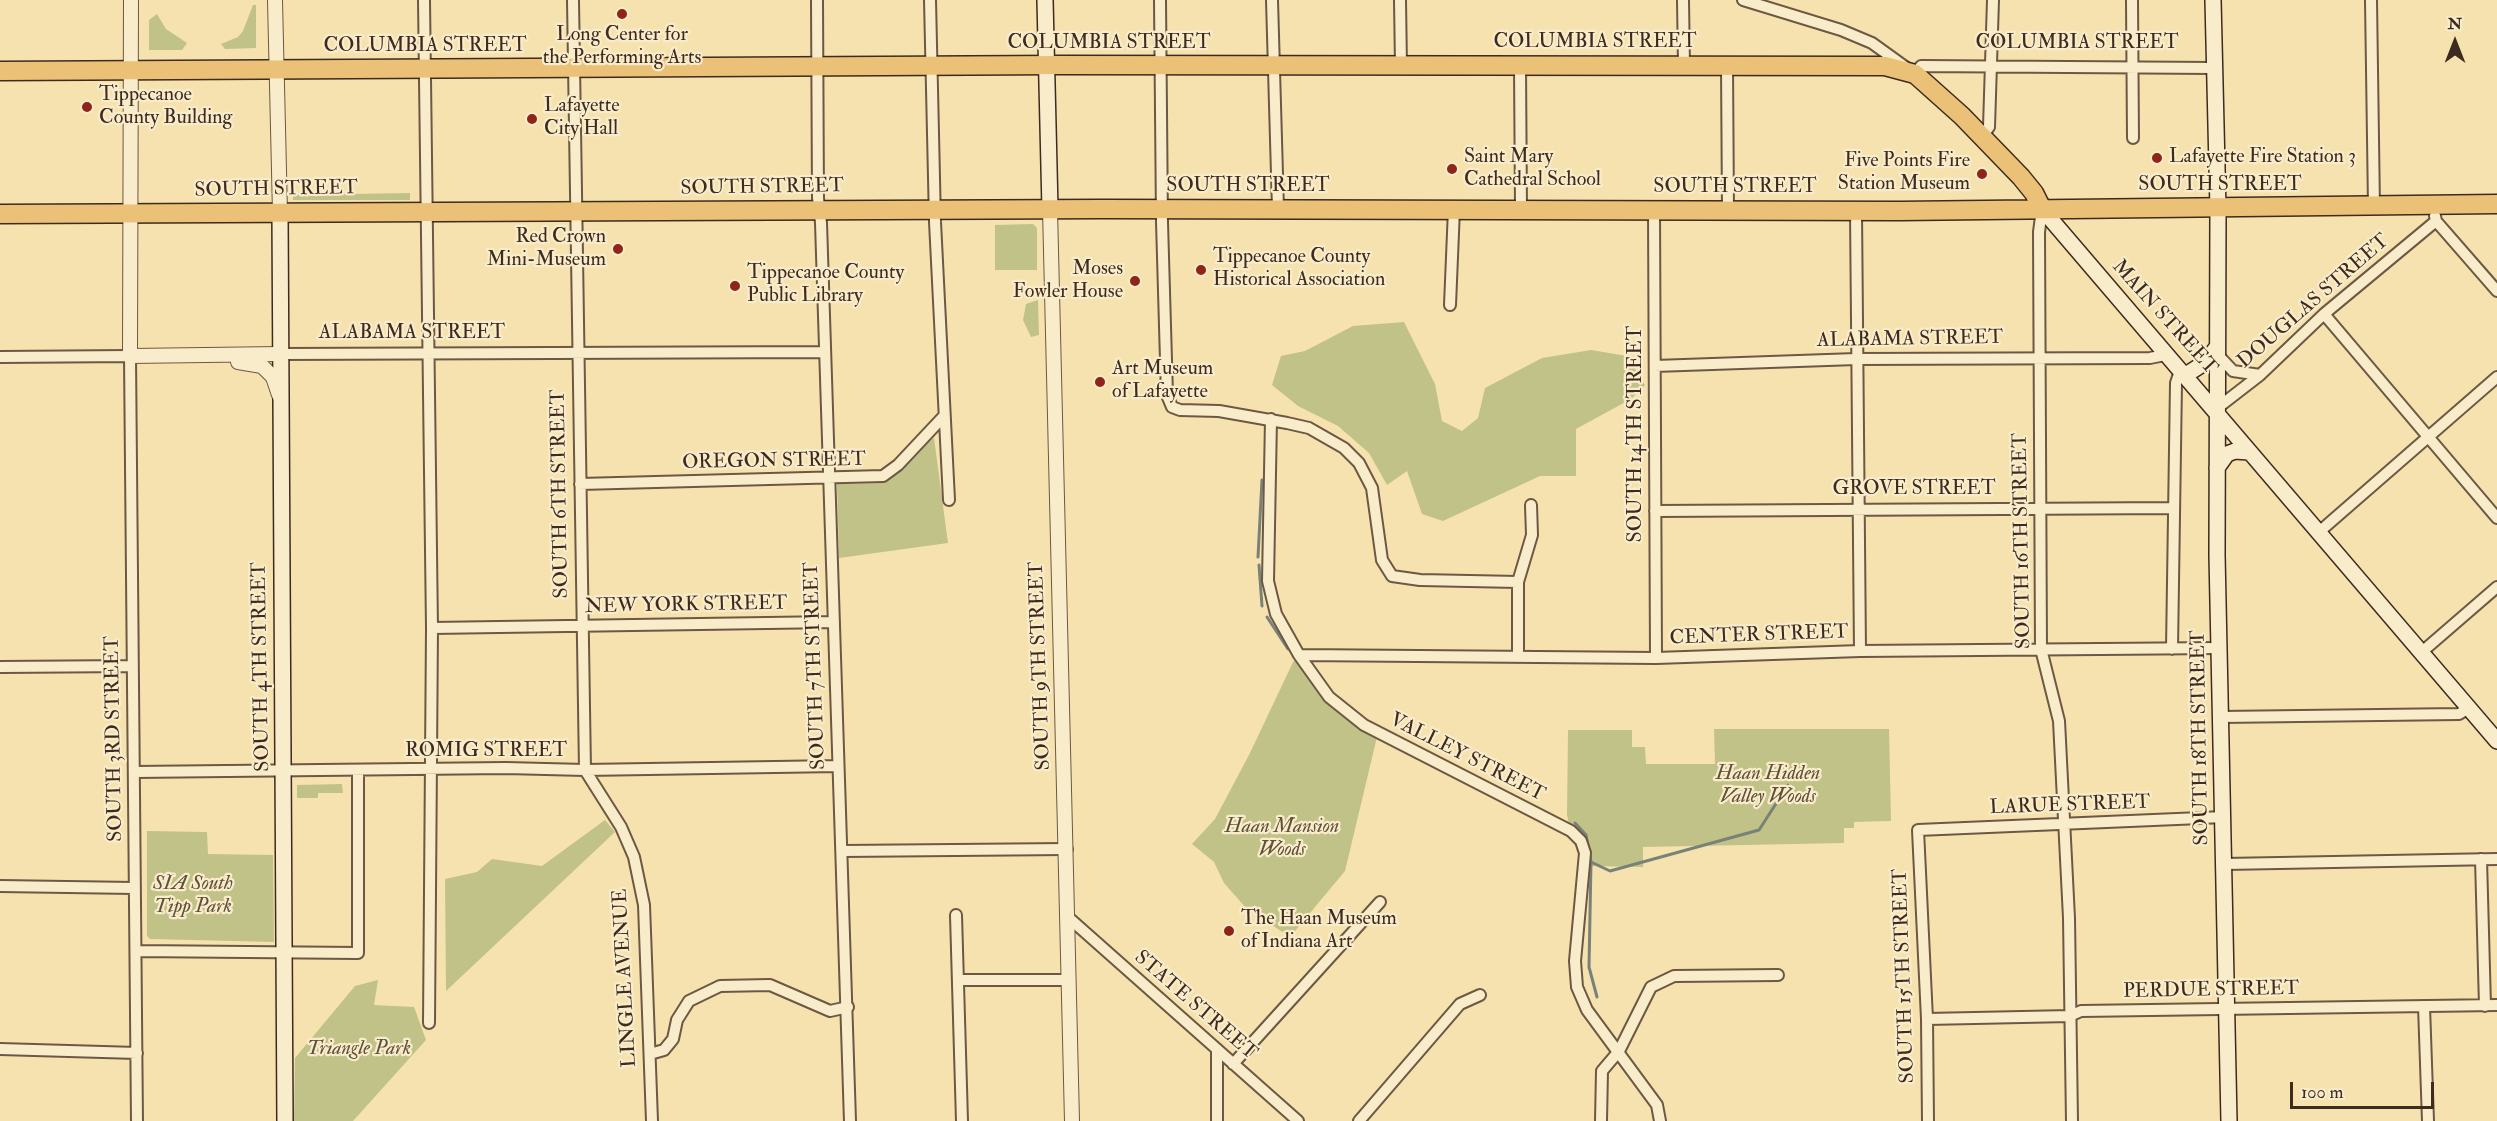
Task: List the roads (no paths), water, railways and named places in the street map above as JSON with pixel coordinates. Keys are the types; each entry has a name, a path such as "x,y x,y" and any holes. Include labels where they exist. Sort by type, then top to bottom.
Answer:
{"main road":[{"path":"1045,0 1050,209"},
{"name":"SOUTH 18TH STREET","path":"2213,0 2218,209 2216,410 2229,1121"},
{"name":"COLUMBIA STREET","path":"0,71 818,66 1868,65 1915,74"},
{"name":"MAIN STREET","path":"1915,74 2021,177 2042,209 2165,355 2216,410 2249,452 2423,651 2497,741"},
{"name":"SOUTH STREET","path":"0,214 576,213 934,209 1856,211 2374,207 2435,214 2497,204"},
{"name":"SOUTH 4TH STREET","path":"280,213 285,770 285,1121"},
{"path":"2182,374 2206,362 2217,351"},
{"path":"2217,468 2227,454 2235,451 2249,452"}],"street":[{"path":"130,356 131,0"},
{"path":"275,0 280,213"},
{"path":"424,0 432,628 429,1023"},
{"name":"SOUTH 6TH STREET","path":"573,0 581,625 586,772"},
{"name":"SOUTH 7TH STREET","path":"817,0 819,210 848,1007 850,1121"},
{"path":"930,0 934,209 949,500"},
{"path":"1161,0 1162,209 1167,395 1172,407 1271,419 1309,428 1344,448 1359,463 1372,488 1382,560 1392,576 1420,580 1518,582"},
{"path":"1272,0 1278,209"},
{"path":"1400,0 1401,66"},
{"path":"1683,0 1684,66"},
{"name":"MAIN STREET","path":"1743,0 1765,3 1879,46 1915,74"},
{"path":"1982,137 1989,127 1993,0"},
{"path":"2132,0 2133,138"},
{"path":"2371,0 2374,207"},
{"path":"1863,40 1871,53 1868,65"},
{"path":"1520,66 1521,210"},
{"path":"1727,66 1728,210"},
{"name":"COLUMBIA STREET","path":"1915,74 1921,66 2214,68"},
{"name":"SOUTH 9TH STREET","path":"1050,209 1069,918 1072,1121"},
{"name":"SOUTH 16TH STREET","path":"2042,209 2039,232 2041,649 2059,721 2066,826 2072,1121"},
{"path":"1450,305 1454,210"},
{"name":"SOUTH 14TH STREET","path":"1654,210 1656,658"},
{"path":"1856,211 1860,651"},
{"path":"2435,214 2497,291"},
{"name":"DOUGLAS STREET","path":"2216,410 2260,375 2435,214"},
{"path":"2324,314 2497,518"},
{"path":"2217,351 2233,371 2260,375"},
{"name":"ALABAMA STREET","path":"0,357 825,352"},
{"path":"217,355 231,361 262,366 273,377 280,398"},
{"name":"ALABAMA STREET","path":"1655,366 1856,359 2150,358 2165,355"},
{"name":"SOUTH 3RD STREET","path":"130,356 137,1121"},
{"path":"2172,649 2176,383 2182,374"},
{"path":"2319,532 2497,377"},
{"name":"OREGON STREET","path":"580,484 883,476 898,465 944,416"},
{"name":"VALLEY STREET","path":"1271,419 1268,581 1276,614 1299,655 1329,697 1364,725 1571,831 1581,841 1585,853 1575,961 1577,987 1587,1010 1657,1105 1660,1121"},
{"path":"1518,657 1518,582 1532,535 1532,505"},
{"name":"GROVE STREET","path":"1655,511 1858,508 2174,508"},
{"path":"2423,651 2497,587"},
{"name":"NEW YORK STREET","path":"432,628 834,622"},
{"name":"CENTER STREET","path":"1299,655 1656,658 1860,651 2220,648"},
{"path":"0,667 132,666"},
{"path":"2222,717 2459,714 2469,708"},
{"name":"ROMIG STREET","path":"134,772 430,769 586,772 838,766"},
{"path":"136,951 358,953 357,771"},
{"name":"LINGLE AVENUE","path":"586,772 621,827 634,857 644,905 652,1121"},
{"name":"LARUE STREET","path":"1918,830 2066,826 2224,817"},
{"name":"SOUTH 15TH STREET","path":"1918,830 1927,1019 1928,1121"},
{"path":"842,851 1067,849"},
{"path":"2481,859 2485,1006"},
{"path":"2225,864 2497,859"},
{"path":"0,886 134,888"},
{"path":"1233,1064 1380,902"},
{"path":"956,915 962,1121"},
{"name":"STATE STREET","path":"1069,918 1298,1121"},
{"path":"1601,1121 1602,1071 1619,1051 1652,987 1674,976 1778,975"},
{"path":"957,980 1069,980"},
{"path":"650,1054 664,1050 674,1039 677,1020 689,1001 720,986 770,985 831,1011 848,1007"},
{"path":"1359,1121 1460,1004 1480,995"},
{"name":"PERDUE STREET","path":"1927,1019 2070,1016 2080,1011 2497,1005"},
{"path":"2424,1006 2428,1121"},
{"path":"0,1049 137,1053"},
{"path":"1217,1049 1217,1121"}],"waterway":[{"path":"1258,557 1262,480"},
{"path":"1259,565 1262,606"},
{"path":"1267,617 1288,649"},
{"path":"1575,823 1586,835 1591,862 1610,871 1759,830 1788,785"},
{"path":"1591,862 1589,967 1597,997"}],"place":[{"name":"Long Center for the Performing Arts","path":"622,14"},
{"name":"Tippecanoe County Building","path":"87,107"},
{"name":"Lafayette City Hall","path":"532,119"},
{"name":"Lafayette Fire Station 3","path":"2157,158"},
{"name":"Saint Mary Cathedral School","path":"1452,169"},
{"name":"Five Points Fire Station Museum","path":"1982,174"},
{"name":"Red Crown Mini-Museum","path":"618,249"},
{"name":"Tippecanoe County Historical Association","path":"1201,270"},
{"name":"Moses Fowler House","path":"1135,281"},
{"name":"Tippecanoe County Public Library","path":"735,286"},
{"name":"Art Museum of Lafayette","path":"1100,382"},
{"name":"The Haan Museum of Indiana Art","path":"1229,931"}],"park label":[{"name":"Haan Hidden Valley Woods","path":"1768,786"},
{"name":"Haan Mansion Woods","path":"1282,840"},
{"name":"SIA South Tipp Park","path":"193,896"},
{"name":"Triangle Park","path":"359,1050"}]}
